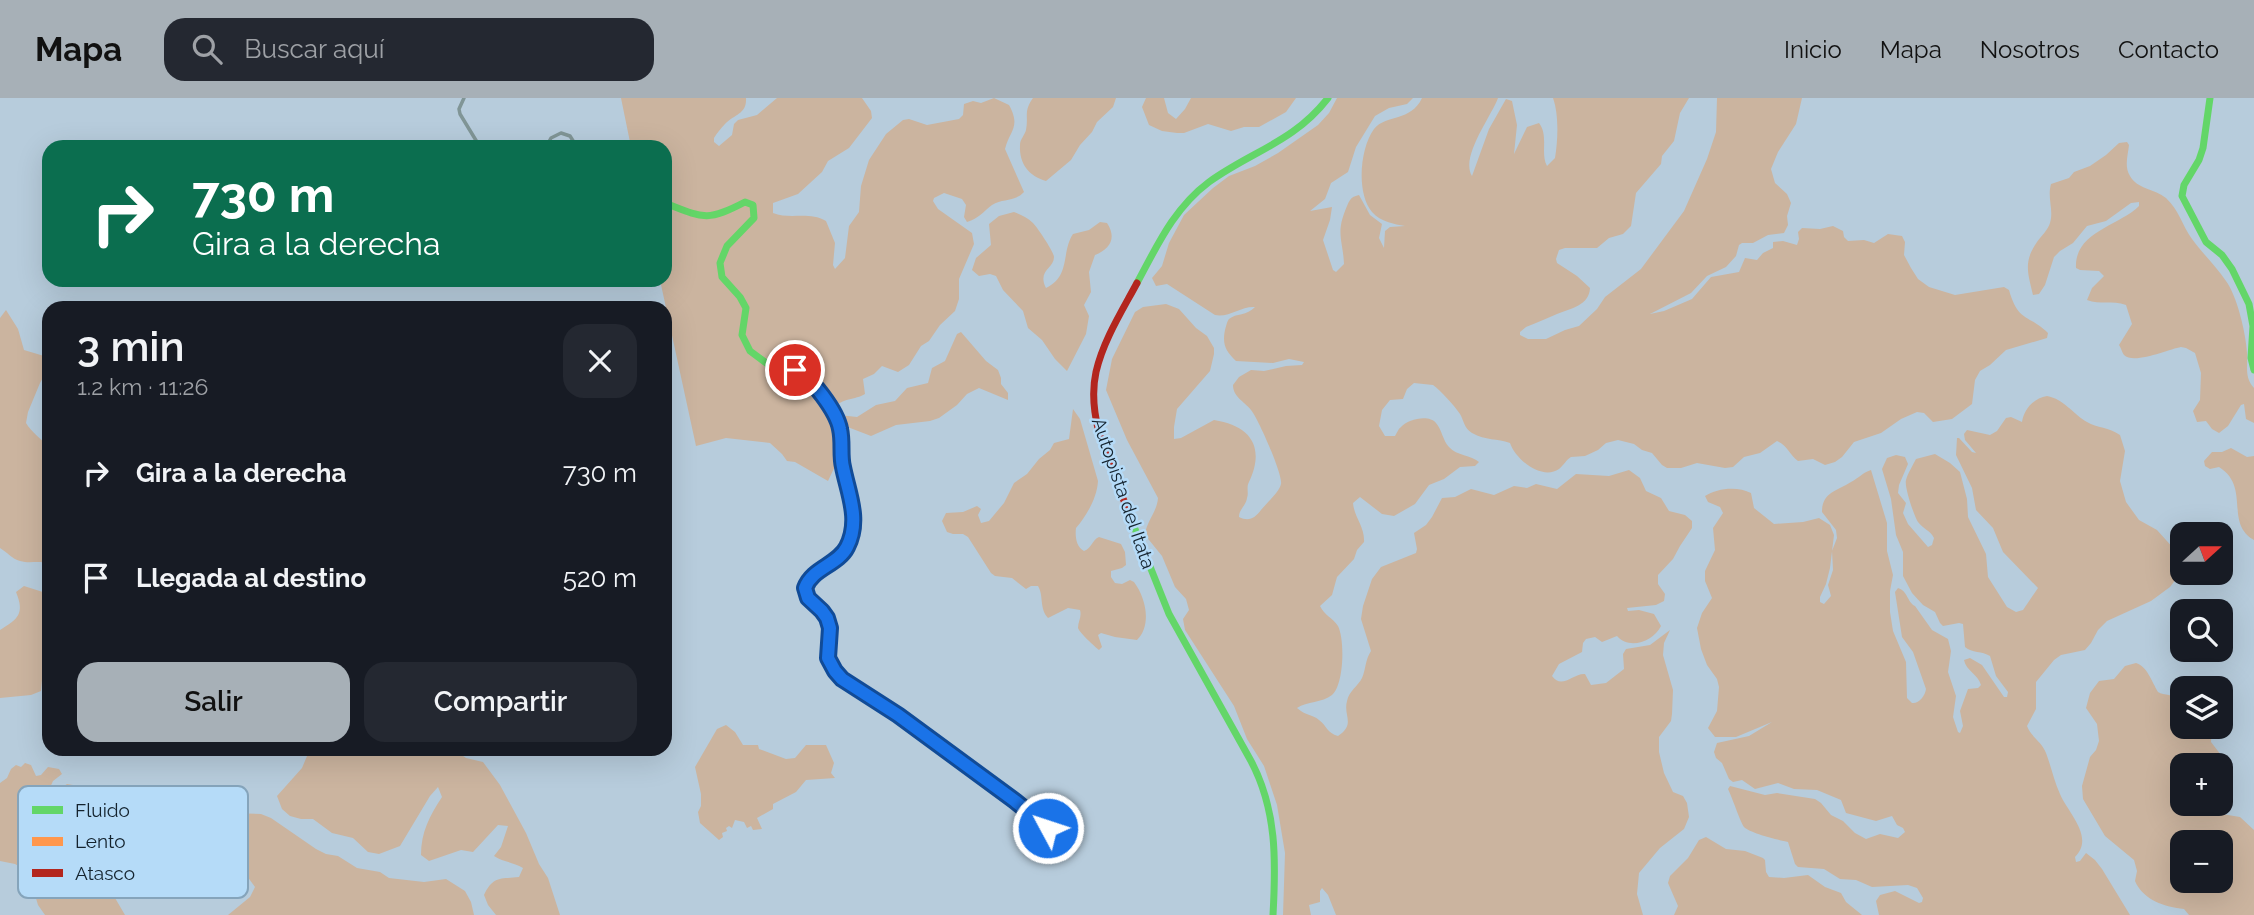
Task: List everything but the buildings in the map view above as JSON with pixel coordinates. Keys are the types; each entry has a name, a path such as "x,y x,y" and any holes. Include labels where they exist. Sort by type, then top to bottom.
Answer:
{"main road":[{"name":"Autopista del Itata","path":"1271,915 1271,843 1262,797 1247,762 1161,608 1100,449 1091,418 1089,389 1092,368 1103,338 1151,246 1172,213 1210,176 1295,127 1322,98"},
{"name":"Autopista del Itata","path":"1271,915 1275,837 1263,786 1162,598 1105,449 1096,416 1094,385 1100,358 1110,336 1157,245 1181,209 1217,177 1300,129 1328,98"},
{"path":"2210,98 2201,156 2185,181 2182,196 2206,242 2222,255 2232,269 2249,304 2253,326 2251,358 2254,370"},
{"path":"672,206 707,218 722,214 745,202 753,205 754,218 725,248 720,263 722,277 740,296 746,308 742,334 744,342 750,351 773,368 797,370 804,375 834,412 839,424 842,466 853,503 849,542 842,554 810,579 805,589 808,598 827,618 830,628 828,658 835,671 844,681 898,715 1048,828"}],"street":[{"path":"464,98 459,109 460,114 477,140"},
{"path":"550,140 553,136 563,133 573,140"}],"shaded area":[{"path":"621,98 746,98 742,111 725,124 714,138 714,142 719,146 732,135 734,124 738,120 757,115 777,98 862,98 871,111 872,118 849,148 828,161 822,172 798,194 773,203 773,213 826,221 835,243 835,269 845,258 849,226 859,212 861,186 869,160 886,134 903,120 909,119 927,125 959,119 963,115 964,104 973,101 981,103 994,98 1009,105 1014,124 1005,149 1024,192 992,205 967,222 964,217 966,205 962,199 944,193 934,198 938,209 972,233 974,244 959,279 959,299 955,311 940,325 929,341 921,346 909,365 898,372 882,366 863,379 865,394 841,402 834,408 839,415 857,417 876,405 895,401 907,388 928,383 932,368 945,361 957,334 961,332 986,361 998,370 1001,384 1008,393 1008,400 979,388 967,394 939,418 930,421 896,425 871,436 845,426 838,429 837,462 828,481 795,462 787,461 770,443 726,438 696,446 672,335 672,301 665,301 662,287 672,287 672,140 630,140"},
{"path":"1033,98 1116,98 1113,107 1097,122 1071,160 1046,181 1026,168 1020,152 1020,143 1026,130 1027,111"},
{"path":"1146,98 1164,98 1168,113 1176,119 1191,98 1296,98 1286,112 1259,127 1244,127 1231,131 1208,124 1177,133 1162,131 1149,125 1142,107"},
{"path":"1337,98 1413,98 1407,104 1389,108 1375,116 1356,147 1348,172 1331,183 1325,199 1310,211 1332,207 1323,240 1336,272 1344,264 1341,226 1347,205 1353,197 1359,195 1370,215 1382,224 1379,238 1384,248 1385,231 1390,227 1405,226 1383,220 1372,212 1364,194 1363,159 1374,129 1385,121 1412,111 1422,98 1498,98 1473,148 1469,168 1472,176 1489,129 1506,99 1512,101 1517,125 1514,154 1527,127 1539,123 1543,133 1547,166 1555,158 1557,143 1553,98 1689,98 1680,113 1674,141 1662,156 1661,164 1636,193 1631,226 1623,234 1609,238 1597,248 1559,250 1557,263 1590,288 1586,299 1573,308 1526,327 1520,335 1528,339 1546,339 1579,326 1605,297 1641,269 1684,211 1716,132 1717,98 1802,98 1796,124 1778,152 1771,169 1775,183 1787,194 1791,203 1787,216 1788,225 1784,233 1768,235 1753,243 1742,243 1736,256 1726,267 1707,276 1691,293 1650,314 1692,299 1711,277 1739,272 1745,258 1757,260 1773,248 1773,242 1783,241 1797,245 1798,232 1802,228 1820,229 1833,226 1843,231 1848,241 1864,240 1874,243 1888,234 1902,236 1905,242 1904,255 1918,279 1929,287 1955,295 2004,287 2009,290 2020,313 2048,333 2047,338 2006,350 1980,371 1975,380 1972,404 1952,419 1933,422 1924,413 1917,412 1881,433 1854,442 1842,457 1825,465 1813,459 1798,461 1777,441 1760,453 1744,457 1733,467 1697,463 1681,468 1667,468 1652,453 1618,440 1606,443 1585,456 1571,457 1559,469 1545,472 1523,461 1510,443 1477,436 1469,431 1460,414 1433,385 1414,383 1407,389 1403,399 1390,400 1382,410 1379,426 1385,436 1395,436 1408,422 1418,419 1433,420 1452,450 1479,462 1475,466 1460,467 1444,479 1429,485 1415,504 1394,516 1382,514 1360,497 1353,503 1364,542 1354,559 1337,577 1332,595 1320,606 1338,626 1342,641 1339,682 1328,698 1297,708 1322,722 1334,735 1338,736 1348,724 1348,697 1362,678 1371,651 1361,619 1372,579 1381,567 1416,553 1414,533 1426,525 1442,498 1455,497 1471,489 1494,495 1514,486 1527,488 1536,484 1557,489 1576,474 1609,476 1629,470 1640,478 1646,491 1661,498 1669,511 1685,515 1692,521 1692,528 1673,559 1658,575 1658,584 1665,594 1664,601 1656,605 1627,608 1628,611 1639,610 1654,614 1661,626 1657,632 1647,640 1634,643 1628,643 1617,636 1602,642 1595,637 1586,639 1582,652 1559,664 1552,676 1556,680 1564,681 1585,674 1591,685 1606,683 1624,669 1623,654 1626,649 1650,645 1670,630 1664,643 1663,655 1673,690 1672,714 1671,721 1659,737 1659,752 1664,773 1673,792 1683,796 1687,803 1689,817 1684,829 1660,848 1639,873 1637,894 1643,915 1336,915 1328,895 1322,888 1320,902 1309,905 1311,915 1283,915 1285,853 1277,805 1264,766 1247,739 1234,706 1185,630 1183,619 1189,610 1186,599 1175,587 1162,556 1145,535 1158,498 1127,440 1106,390 1112,359 1135,312 1143,307 1166,304 1179,309 1207,336 1214,348 1214,354 1210,371 1177,409 1174,439 1181,438 1214,420 1238,427 1252,440 1256,459 1248,484 1248,496 1239,517 1254,517 1275,494 1281,479 1274,459 1254,415 1237,396 1233,385 1239,377 1251,370 1264,371 1302,365 1304,362 1289,359 1273,363 1236,361 1227,351 1225,344 1227,323 1232,317 1249,312 1255,307 1215,315 1167,284 1156,286 1152,278 1162,266 1169,243 1184,215 1229,176 1278,153 1318,125"},
{"path":"2127,142 2130,176 2137,184 2166,198 2192,239 2222,275 2234,296 2245,335 2248,376 2254,388 2254,423 2246,419 2244,404 2228,426 2219,433 2206,421 2197,422 2193,411 2200,400 2201,373 2195,353 2181,347 2129,358 2124,355 2119,345 2132,324 2126,305 2087,300 2092,288 2104,276 2099,271 2076,268 2077,256 2082,246 2099,231 2130,213 2139,206 2139,202 2131,203 2106,221 2087,226 2073,243 2054,257 2045,285 2039,294 2033,295 2028,262 2050,223 2051,184 2069,178 2074,172 2090,166 2106,155 2119,143"},
{"path":"1014,212 1033,223 1053,254 1053,261 1043,277 1046,288 1059,277 1073,234 1089,230 1100,222 1107,223 1110,228 1112,238 1105,250 1095,255 1089,272 1091,292 1084,305 1089,316 1086,334 1067,371 1042,340 1028,328 1023,311 1003,290 996,276 979,276 972,270 976,258 991,245 989,224 999,216"},
{"path":"6,310 18,329 24,350 42,355 42,379 26,423 42,441 42,562 14,559 0,548 0,318"},
{"path":"2047,396 2063,403 2087,422 2120,435 2125,451 2120,481 2126,502 2139,520 2157,530 2170,544 2172,585 2151,601 2107,621 2085,650 2061,655 2054,660 2036,682 2036,709 2027,726 2044,749 2060,794 2081,833 2082,841 2075,857 2076,862 2086,853 2095,860 2130,915 1879,915 1876,901 1880,895 1895,891 1919,903 1923,898 1917,888 1908,885 1872,887 1856,880 1840,879 1824,869 1798,867 1788,842 1758,834 1744,827 1728,789 1730,786 1765,795 1777,793 1815,799 1831,815 1866,839 1880,834 1898,838 1905,832 1892,816 1876,821 1846,813 1841,800 1817,790 1794,789 1778,783 1755,789 1742,780 1733,782 1716,758 1714,752 1717,743 1749,736 1772,722 1736,737 1715,737 1708,728 1717,711 1719,687 1701,649 1697,628 1702,613 1712,598 1705,581 1705,571 1715,550 1713,528 1723,513 1720,507 1708,502 1705,496 1715,491 1740,489 1751,493 1754,508 1774,524 1819,518 1830,525 1834,535 1832,551 1837,538 1836,530 1822,512 1827,496 1871,470 1887,523 1887,551 1893,575 1890,612 1893,631 1906,662 1907,698 1912,703 1917,702 1926,689 1913,652 1902,637 1895,592 1898,588 1904,592 1932,630 1948,639 1951,651 1948,672 1956,696 1953,717 1960,733 1963,726 1960,711 1968,689 1981,685 1964,660 1970,658 1982,665 2004,697 2007,697 2008,692 1996,676 1990,656 1965,647 1963,624 1943,626 1935,612 1923,605 1912,593 1903,576 1903,552 1896,535 1891,499 1882,469 1887,458 1896,455 1905,457 1908,464 1898,493 1906,503 1903,513 1908,524 1928,547 1932,545 1934,538 1914,514 1906,488 1908,475 1916,459 1935,454 1960,472 1967,499 1968,517 1986,554 1988,577 2007,607 2016,612 2023,610 2038,588 2003,552 1993,528 1976,510 1972,488 1956,455 1957,438 1976,453 1965,440 1964,434 1967,430 1990,435 1997,431 2006,418 2011,417 2022,422 2030,405","holes":["1832,551 1833,570 1828,585 1831,596 1824,604 1820,602 1820,597 1826,584"]},
{"path":"1073,409 1080,419 1098,481 1091,506 1076,528 1078,544 1084,551 1099,537 1121,544 1126,565 1111,571 1111,577 1115,583 1122,584 1130,580 1134,582 1146,611 1145,627 1137,640 1101,633 1098,635 1102,647 1099,650 1078,628 1080,610 1068,608 1048,618 1043,610 1038,586 1026,589 1012,578 995,576 968,537 947,532 942,521 946,513 963,512 977,506 981,509 978,515 981,523 989,521 1004,503 1014,483 1027,474 1054,443 1069,439"},
{"path":"2231,448 2247,457 2254,456 2254,540 2245,533 2240,524 2234,484 2219,467 2210,469 2205,466 2204,461 2212,452"},
{"path":"24,586 42,592 41,691 31,695 0,698 0,630 11,623 20,611 16,592"},
{"path":"2136,663 2140,665 2158,692 2170,695 2170,739 2211,739 2219,753 2170,753 2170,816 2240,817 2254,830 2254,915 2189,915 2184,909 2149,898 2135,881 2137,871 2134,860 2105,836 2083,799 2082,786 2090,757 2099,741 2097,724 2086,708 2090,693 2099,681 2114,679 2125,666"},
{"path":"726,725 735,732 743,745 758,745 759,749 786,759 795,758 806,745 826,745 834,763 831,773 835,778 806,780 796,792 773,804 773,809 757,818 762,829 753,830 751,826 747,828 744,822 735,820 732,828 726,828 727,831 722,833 723,837 719,840 700,823 698,812 701,794 695,767 717,729"},
{"path":"307,756 463,756 483,762 500,785 526,833 548,878 560,915 496,915 488,905 484,895 491,884 502,879 519,877 523,868 494,856 501,847 508,826 498,825 473,852 461,850 429,861 421,855 427,824 442,797 438,787 400,846 379,854 368,852 353,838 332,833 313,819 290,816 282,809 277,796 302,768"},
{"path":"25,763 31,765 36,776 41,775 48,767 59,769 62,774 51,786 18,786 18,866 0,861 0,783 16,765 21,767"},
{"path":"248,814 271,818 316,849 338,856 357,868 380,872 389,878 424,882 446,879 465,891 474,915 228,915 250,897 255,887 248,877"},
{"path":"1706,837 1726,849 1745,851 1763,858 1769,877 1808,875 1825,887 1841,893 1846,902 1862,915 1674,915 1678,906 1668,883 1670,876 1688,858 1699,840"},
{"path":"36,898 115,898 125,915 45,915"}],"traffic: fast":[{"path":"1137,283 1167,228 1197,192 1225,171 1287,136 1315,113 1328,98"},
{"path":"2210,98 2203,148 2184,185 2182,196 2206,242 2222,255 2232,269 2249,304 2253,326 2251,358 2254,370"},
{"path":"672,206 705,216 722,213 745,202 753,205 754,218 727,246 720,263 722,277 746,308 742,335 750,351 773,368 795,370 804,375 834,413 840,428 842,466 853,503 849,538"},
{"path":"1131,519 1169,614 1260,779 1273,836 1273,915"}],"traffic: slow":[{"path":"944,749 1048,828"}],"traffic: jam":[{"path":"1131,519 1103,447 1094,391 1103,349 1137,283"},
{"path":"849,538 842,553 816,575 805,589 827,618 832,666 852,686 944,749"}],"route":[{"path":"795,370 804,375 834,412 838,421 842,437 842,466 853,503 847,548 813,576 805,588 808,598 826,615 829,622 828,655 832,667 844,681 898,715 1048,828"}]}
